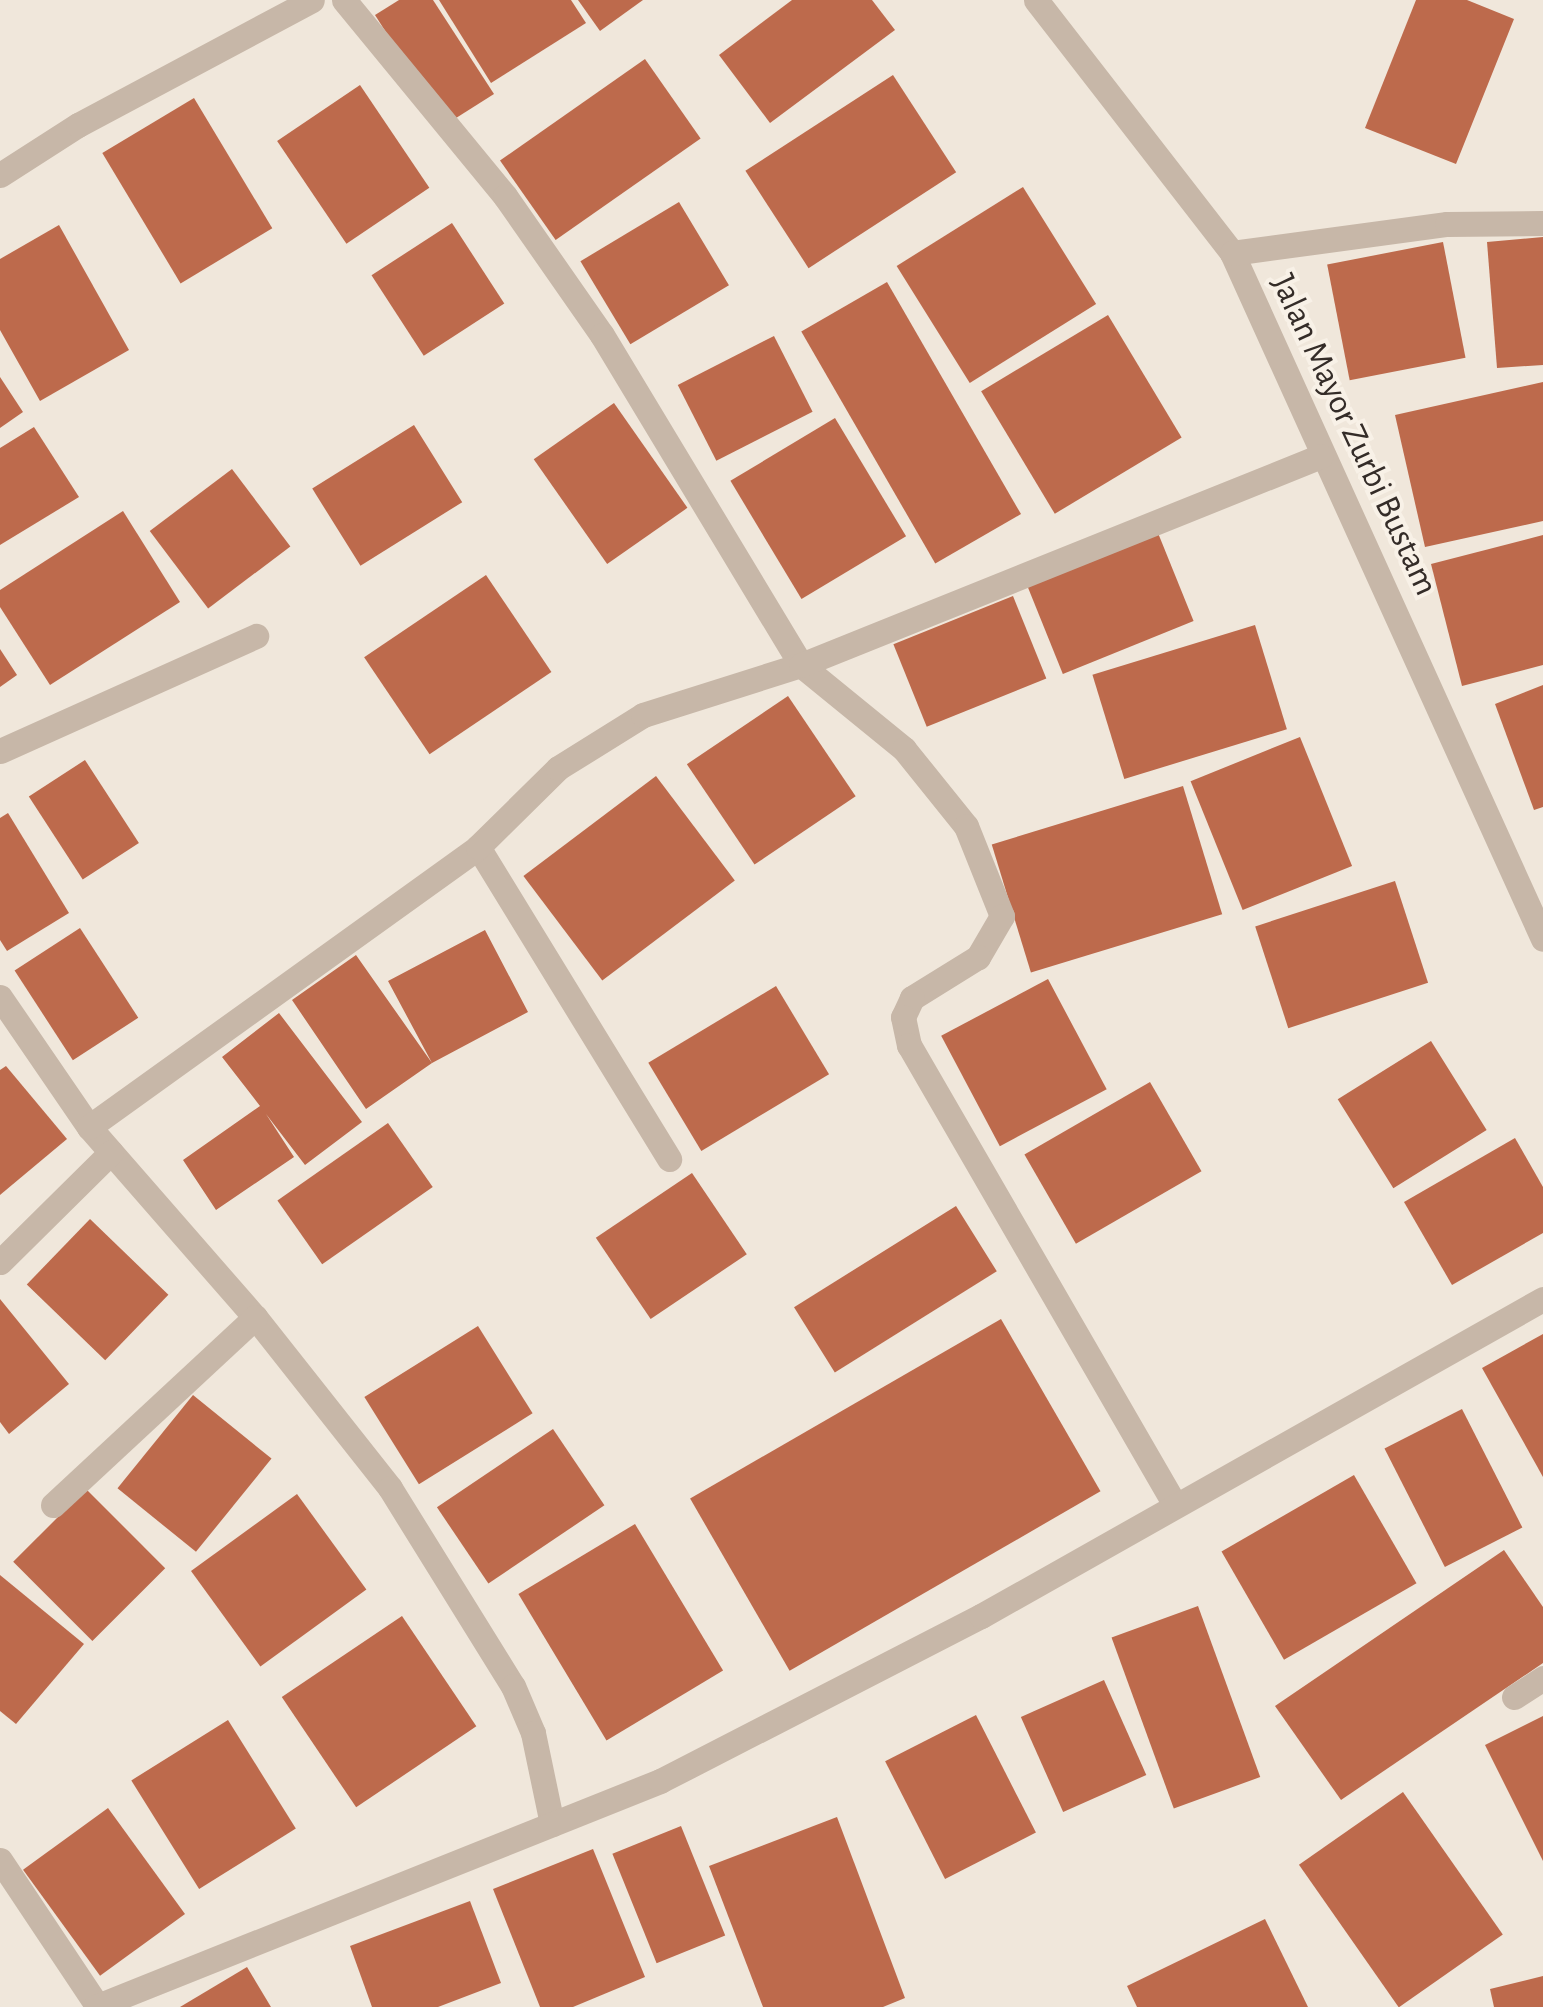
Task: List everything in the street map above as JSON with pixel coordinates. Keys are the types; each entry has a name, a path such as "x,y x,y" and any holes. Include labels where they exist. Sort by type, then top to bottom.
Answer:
{"street":[{"path":"0,175 282,6 312,0"},
{"path":"344,0 505,196 602,334 801,665 942,788 980,854 1002,916 978,956 912,998 903,1018 909,1046 1174,1503"},
{"name":"Jalan Mayor Zurbi Bustam","path":"1036,0 1232,252 1543,939"},
{"path":"1232,252 1447,224 1543,223"},
{"path":"89,1126 478,847 558,768 644,715 801,665 1322,456"},
{"path":"0,750 256,636"},
{"path":"478,847 670,1159"},
{"path":"0,997 89,1126 255,1317 390,1488 486,1636 533,1733 552,1824"},
{"path":"0,1262 111,1152"},
{"path":"0,1860 97,2006 660,1781 981,1616 1174,1503 1543,1299"},
{"path":"53,1505 255,1317"},
{"path":"1514,1697 1543,1678"}],"building":[{"path":"399,0 433,0 494,94 445,125 375,15"},
{"path":"439,0 571,0 586,23 491,83"},
{"path":"578,0 643,0 600,31"},
{"path":"792,0 872,0 895,30 770,123 719,55"},
{"path":"1416,0 1467,0 1514,19 1456,164 1365,128"},
{"path":"645,59 701,138 556,240 500,161"},
{"path":"893,75 956,172 809,268 745,171"},
{"path":"360,85 429,188 346,244 277,141"},
{"path":"194,98 272,228 181,283 102,153"},
{"path":"1023,187 1096,304 970,383 897,266"},
{"path":"679,202 729,285 630,344 580,261"},
{"path":"452,223 504,304 424,356 371,275"},
{"path":"59,225 129,350 40,401 0,330 0,259"},
{"path":"1543,237 1543,365 1497,368 1487,242"},
{"path":"1443,242 1466,358 1350,380 1327,265"},
{"path":"887,282 1021,514 935,564 801,332"},
{"path":"1108,315 1182,438 1055,514 981,391"},
{"path":"774,336 813,412 716,461 678,385"},
{"path":"0,377 23,412 0,428"},
{"path":"1543,382 1543,521 1425,547 1395,415"},
{"path":"614,403 687,508 607,564 534,459"},
{"path":"835,418 906,536 802,599 730,481"},
{"path":"414,425 462,502 360,566 312,489"},
{"path":"34,427 79,497 0,545 0,448"},
{"path":"232,469 290,546 208,608 150,531"},
{"path":"123,511 180,602 50,685 0,607 0,590"},
{"path":"1158,533 1194,621 1063,674 1027,586"},
{"path":"1543,535 1543,665 1462,686 1431,564"},
{"path":"486,575 551,672 430,754 364,657"},
{"path":"1013,596 1046,679 927,727 893,644"},
{"path":"1255,625 1287,729 1124,779 1092,675"},
{"path":"0,649 17,675 0,687"},
{"path":"1543,685 1543,807 1534,810 1495,704"},
{"path":"788,696 856,796 755,865 687,764"},
{"path":"1300,737 1352,866 1243,910 1191,781"},
{"path":"85,760 139,843 83,880 29,796"},
{"path":"656,776 735,881 602,981 523,876"},
{"path":"1183,786 1222,914 1031,973 992,844"},
{"path":"8,813 69,913 7,951 0,940 0,818"},
{"path":"1395,881 1428,983 1288,1028 1255,926"},
{"path":"80,928 138,1018 73,1060 15,970"},
{"path":"485,930 528,1012 432,1063 388,981"},
{"path":"356,955 432,1063 366,1109 292,1000"},
{"path":"1048,979 1107,1089 1000,1146 941,1036"},
{"path":"776,986 829,1074 701,1151 648,1063"},
{"path":"279,1013 362,1122 305,1165 266,1114 294,1157 216,1210 183,1160 260,1106 222,1057"},
{"path":"1431,1041 1487,1130 1393,1188 1338,1099"},
{"path":"6,1066 67,1139 0,1195 0,1070"},
{"path":"1150,1082 1202,1171 1076,1244 1024,1154"},
{"path":"388,1123 433,1187 322,1264 277,1200"},
{"path":"1515,1138 1543,1187 1543,1233 1452,1285 1404,1202"},
{"path":"692,1173 747,1254 651,1319 596,1238"},
{"path":"956,1206 997,1271 835,1373 794,1307"},
{"path":"90,1219 168,1295 105,1360 27,1284"},
{"path":"0,1299 69,1384 9,1434 0,1422"},
{"path":"1001,1319 1100,1491 790,1671 690,1499"},
{"path":"478,1326 533,1413 419,1484 364,1397"},
{"path":"1543,1334 1543,1477 1482,1368"},
{"path":"193,1395 271,1459 196,1552 117,1488"},
{"path":"1462,1409 1522,1528 1445,1567 1384,1448"},
{"path":"553,1429 604,1505 488,1584 437,1507"},
{"path":"1354,1475 1416,1583 1284,1660 1221,1552"},
{"path":"86,1489 165,1568 92,1641 13,1562"},
{"path":"297,1494 366,1589 260,1666 191,1571"},
{"path":"635,1524 723,1671 606,1741 518,1594"},
{"path":"1504,1550 1543,1607 1543,1663 1341,1800 1275,1706"},
{"path":"0,1575 84,1644 16,1724 0,1711"},
{"path":"1198,1606 1260,1777 1174,1808 1112,1637"},
{"path":"402,1616 476,1726 356,1807 282,1697"},
{"path":"1104,1680 1146,1775 1063,1812 1021,1717"},
{"path":"976,1715 1036,1833 945,1879 885,1761"},
{"path":"1543,1716 1543,1861 1485,1745"},
{"path":"228,1720 296,1829 199,1889 131,1780"},
{"path":"1403,1792 1503,1935 1399,2007 1299,1865"},
{"path":"108,1808 185,1914 100,1976 23,1870"},
{"path":"837,1817 905,1998 883,2007 763,2007 709,1866"},
{"path":"681,1826 725,1935 657,1963 612,1854"},
{"path":"593,1849 645,1977 573,2007 540,2007 493,1889"},
{"path":"470,1901 501,1983 438,2007 372,2007 350,1946"},
{"path":"1265,1919 1308,2007 1137,2007 1127,1986"},
{"path":"247,1967 271,2007 180,2007"},
{"path":"1543,1976 1543,2007 1494,2007 1490,1989"}]}
